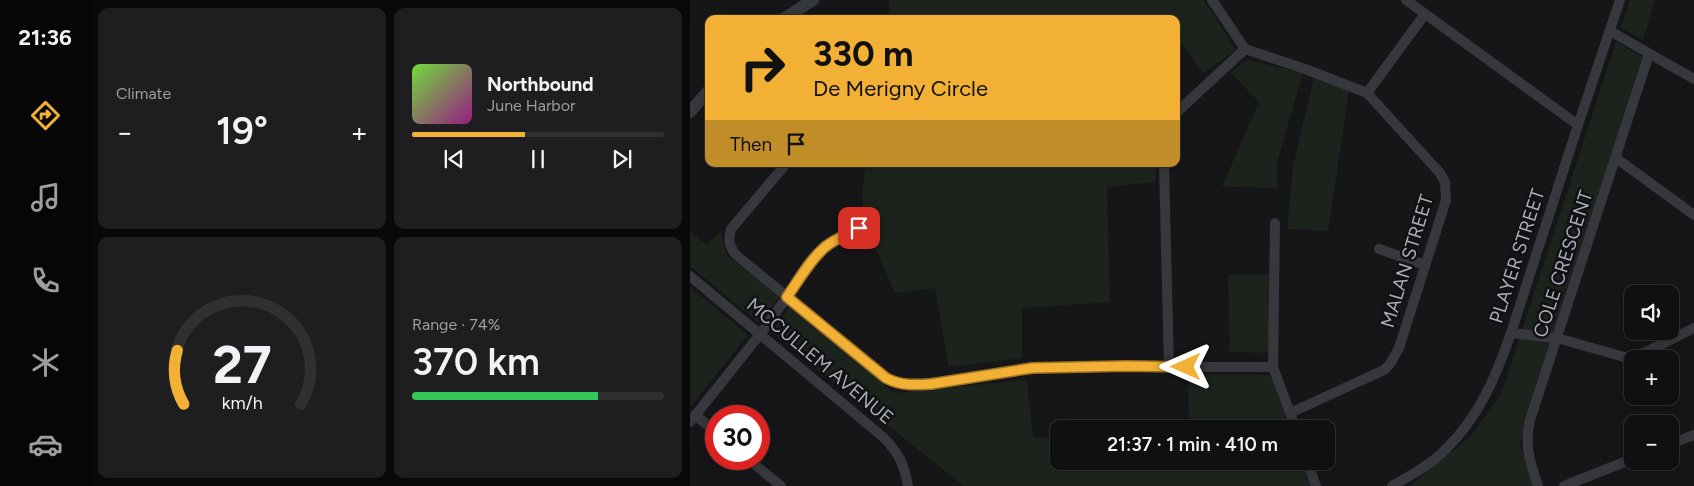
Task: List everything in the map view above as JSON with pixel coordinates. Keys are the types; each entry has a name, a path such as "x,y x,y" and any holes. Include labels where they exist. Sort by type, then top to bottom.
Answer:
{"street":[{"path":"792,15 813,0"},
{"path":"1180,109 1245,49 1212,0"},
{"path":"1406,0 1578,125"},
{"name":"PLAYER STREET","path":"1392,486 1425,466 1443,452 1469,422 1487,393 1512,333 1620,0"},
{"path":"1368,93 1425,14"},
{"path":"1610,31 1694,79"},
{"name":"MALAN STREET","path":"1245,49 1368,93 1432,164 1445,182 1446,200 1398,348 1390,364 1375,375 1290,413"},
{"name":"COLE CRESCENT","path":"1538,486 1528,454 1527,436 1530,420 1650,54"},
{"path":"690,112 705,95"},
{"path":"1616,158 1694,215"},
{"path":"783,167 731,229 728,242 731,248 736,255 886,378 903,385 931,384 1032,368 1127,366 1274,367"},
{"path":"1164,167 1168,367"},
{"path":"1275,223 1274,367 1293,420"},
{"path":"705,425 693,418 760,333 808,267 827,246 859,228"},
{"path":"1379,249 1425,265"},
{"name":"MCCULLEM AVENUE","path":"690,276 883,437 894,448 905,469 908,486"},
{"path":"1512,333 1557,338 1624,357 1636,356 1694,328"},
{"path":"1679,441 1694,435"},
{"path":"1564,486 1624,462"},
{"path":"760,470 775,484"},
{"path":"1310,470 1316,486"}],"shaded area":[{"path":"889,0 1204,0 1236,50 1203,73 1180,41 1180,15 890,15"},
{"path":"1630,0 1655,0 1643,40 1621,28"},
{"path":"1616,42 1644,58 1520,444 1534,486 1410,486 1471,436 1502,392"},
{"path":"1247,60 1303,73 1277,162 1277,188 1222,187 1259,102 1231,73"},
{"path":"1314,77 1349,91 1328,231 1287,229 1293,167"},
{"path":"865,167 1157,167 1155,182 1107,187 1110,302 1022,308 1022,358 949,367 935,288 895,293 874,244 862,205"},
{"path":"690,231 707,245 721,231 727,256 780,296 759,323 690,266"},
{"path":"1270,274 1272,353 1230,352 1228,275"},
{"path":"690,287 748,335 690,407"},
{"path":"797,306 894,393 1027,380 1033,438 1050,438 1050,470 1304,470 1310,486 964,486 771,332 789,308"},
{"path":"1188,374 1271,375 1287,420 1189,420"}],"route":[{"path":"859,228 821,251 787,297 886,378 896,383 903,385 931,384 1032,368 1186,367"}]}
